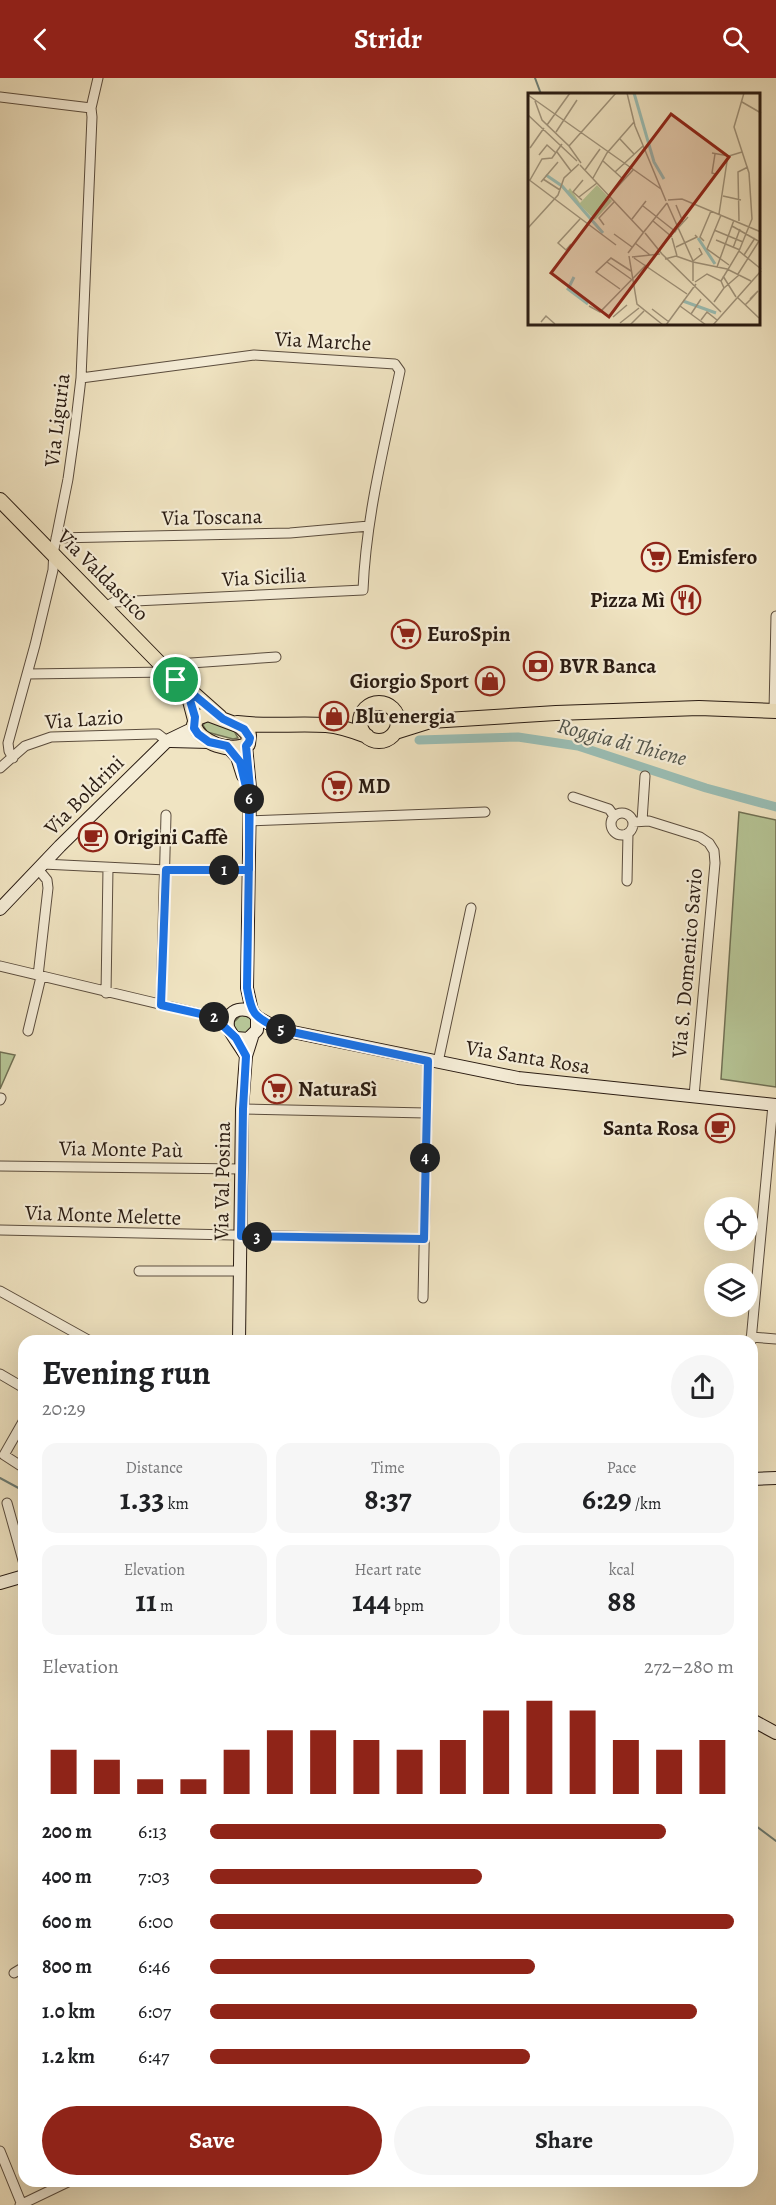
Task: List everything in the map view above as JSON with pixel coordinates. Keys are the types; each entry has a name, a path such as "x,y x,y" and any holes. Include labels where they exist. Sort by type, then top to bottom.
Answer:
{"main road":[{"name":"Via Valdastico","path":"0,500 169,672 228,721 244,729 249,735 248,744"},
{"name":"Via Valdastico","path":"169,672 189,697 195,724"},
{"path":"327,725 362,715 371,705 385,704 408,716 430,721"},
{"path":"284,726 263,733 248,744 227,746 202,738 195,724 201,716 208,714 228,721 284,726 327,725 348,729 382,741 398,727 397,716 391,708"},
{"path":"395,732 430,721 601,711 699,708 775,711"},
{"path":"362,715 361,726 367,736"}],"street":[{"name":"Via Liguria","path":"13,758 8,743 53,570 81,378 91,108 98,78"},
{"path":"0,97 91,108"},
{"name":"Via Marche","path":"81,378 254,355 395,364 400,371 369,526"},
{"name":"Via Toscana","path":"56,538 290,534 369,526"},
{"name":"Via Sicilia","path":"105,607 114,602 363,590 364,556 369,526"},
{"path":"775,711 776,616"},
{"path":"27,674 169,672 276,657"},
{"name":"Via Lazio","path":"0,768 26,746 51,737 162,737 195,724"},
{"path":"162,737 209,742"},
{"name":"Via Boldrini","path":"0,909 162,737"},
{"name":"Via Val Posina","path":"232,1033 244,1013 247,988 250,821 248,744"},
{"name":"Via Val Posina","path":"227,746 240,762 249,799"},
{"path":"637,822 624,813 614,816 611,822 612,829 617,834 628,833 632,829 637,822 645,776"},
{"path":"573,796 609,809 614,816"},
{"path":"250,821 485,812"},
{"path":"161,1005 166,815"},
{"name":"Via S. Domenico Savio","path":"637,822 649,821 700,837 709,843 714,851 714,875 694,1096"},
{"path":"627,881 628,833"},
{"path":"28,1031 40,977 48,888 40,866 249,870"},
{"path":"106,993 108,868"},
{"path":"423,1298 426,1113 433,1062 471,908"},
{"path":"0,966 214,1017 244,1013"},
{"name":"Via Val Posina","path":"239,1335 246,1056 258,1026 244,1013"},
{"name":"Via Santa Rosa","path":"244,1013 278,1029 518,1078 775,1105"},
{"path":"214,1017 232,1033 244,1039 253,1035"},
{"name":"Via Santa Rosa","path":"253,1035 278,1029"},
{"path":"232,1033 246,1056"},
{"path":"751,1335 775,1105"},
{"path":"243,1109 426,1113"},
{"name":"Via Monte Paù","path":"0,1166 242,1169"},
{"name":"Via Monte Melette","path":"0,1230 424,1239"},
{"name":"Via Val Posina","path":"139,1271 240,1271"},
{"path":"0,1291 79,1335"},
{"path":"758,1339 776,1339"},
{"path":"0,1374 18,1384"},
{"path":"18,1430 4,1455 18,1464"},
{"path":"758,1482 776,1478"},
{"path":"8,1503 18,1541"},
{"path":"0,1583 18,1578"},
{"path":"758,1724 776,1734"},
{"path":"14,1973 18,1971"},
{"path":"0,2151 21,2205 58,2187"}],"green space":[{"path":"207,720 234,731 238,738 233,739 207,732 203,725"},
{"path":"739,812 776,820 776,1087 721,1079"},
{"path":"241,1015 252,1017 255,1028 241,1036 234,1029 234,1022"},
{"path":"0,1052 15,1055 0,1089"}],"waterway":[{"path":"535,78 541,93"},
{"name":"Roggia di Thiene","path":"419,740 518,737 578,746 706,788 776,807"},
{"path":"0,1478 18,1488"},
{"path":"758,1828 776,1841"}],"place":[{"name":"Emisfero","path":"656,557"},
{"name":"Pizza Mì","path":"686,600"},
{"name":"EuroSpin","path":"406,634"},
{"name":"BVR Banca","path":"538,666"},
{"name":"Giorgio Sport","path":"490,681"},
{"name":"Blu energia","path":"334,716"},
{"name":"MD","path":"337,786"},
{"name":"Origini Caffè","path":"93,837"},
{"name":"NaturaSì","path":"277,1089"},
{"name":"Santa Rosa","path":"720,1128"}],"route":[{"path":"176,680 189,697 194,710 194,728 198,734 209,742 227,746 234,752 240,762 249,799 249,870 166,870 161,1005 214,1017 236,1038 246,1056 241,1236 424,1239 428,1061 278,1029 257,1017 252,1011 247,988 250,841 249,799 250,788 246,746 250,738 244,729 223,719 176,680"}]}
